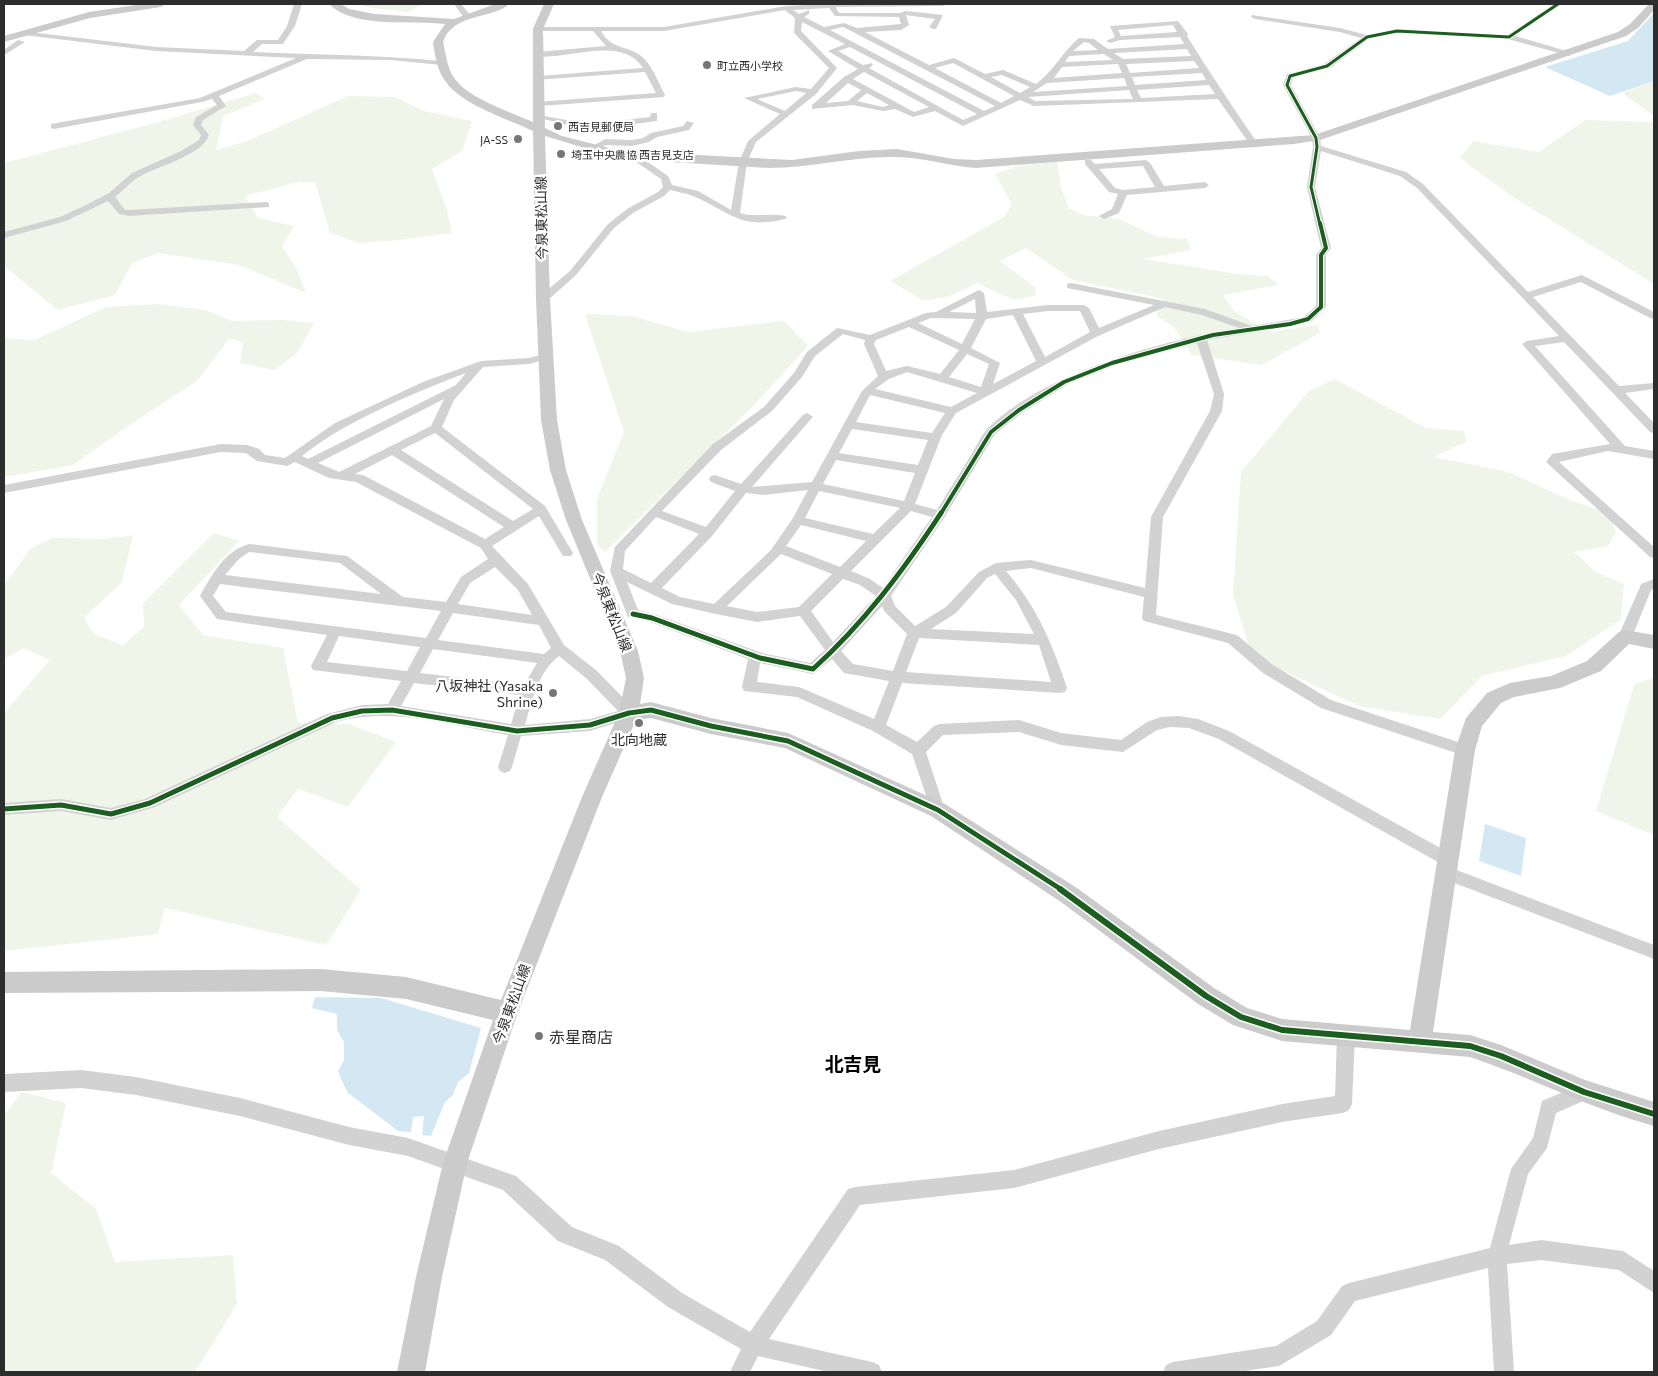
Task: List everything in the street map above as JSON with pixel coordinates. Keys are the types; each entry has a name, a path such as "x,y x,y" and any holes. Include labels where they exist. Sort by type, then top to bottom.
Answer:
{"street":[{"path":"4,53 23,37 89,15 161,4"},
{"path":"247,53 260,42 280,42 291,26 298,4"},
{"path":"334,4 361,15 437,19 453,22"},
{"path":"457,4 467,16"},
{"path":"504,4 453,22 440,36 438,42 442,63 450,81 469,97 594,148 632,155 792,164 859,155 898,153 954,163 976,164 1083,155 1316,142 1622,34 1634,26 1654,4"},
{"name":"今泉東松山線","path":"411,1372 429,1277 455,1163 507,1012 592,797 628,713 635,678 626,619 574,520 558,470 549,420 543,299 537,54 538,29 549,4"},
{"path":"538,29 664,29 786,8 944,4"},
{"path":"1509,37 1558,4"},
{"path":"735,215 743,162 752,141 813,92 833,68 797,32 799,17 815,6"},
{"path":"831,6 835,14 842,16 902,15 905,13 940,17 933,27"},
{"path":"786,8 849,45 982,113"},
{"path":"856,30 902,28 906,25 902,15"},
{"path":"1255,17 1340,30 1367,37"},
{"path":"1119,38 1112,28 1175,23 1184,34 1220,96 1254,144"},
{"path":"823,30 844,25 856,30 999,105"},
{"path":"539,104 661,95 640,59 613,48 599,36 596,29"},
{"path":"942,379 965,349 982,316 979,293 939,314 871,338 841,330 830,337 810,354 798,375 768,409 717,447 619,550 616,571 626,619 652,618 755,656 813,669 832,652 884,596 940,515 991,432 1019,410 1064,382 1112,363 1201,338 1290,324 1308,319 1321,307 1321,255 1326,248 1311,187 1316,142 1287,85 1290,76 1327,66 1367,37 1397,31 1509,37 1567,54"},
{"path":"1100,48 1119,38 1184,34"},
{"path":"4,39 23,37 156,48 305,57 390,58 442,63"},
{"path":"849,45 832,51 963,123 1036,88 1060,65 1066,54 1082,40 1091,41 1121,62 1138,101"},
{"path":"1066,54 1100,48 1191,46"},
{"path":"537,54 613,48"},
{"path":"817,107 861,68 900,54"},
{"path":"54,126 202,100 305,57"},
{"path":"1060,65 1198,58"},
{"path":"927,68 954,60 1034,104 1220,96"},
{"path":"538,78 646,70"},
{"path":"1044,81 1206,70"},
{"path":"984,77 1003,72 1036,88"},
{"path":"847,79 913,116 935,108"},
{"path":"1019,96 1212,82"},
{"path":"813,92 796,89 748,98 788,113 817,107 853,103 883,109 896,106"},
{"path":"853,103 852,101 866,90"},
{"path":"4,235 64,219 109,196 135,175 184,153 203,141 205,135 197,125 200,120 222,106 214,95"},
{"path":"539,124 588,127 654,119 654,115"},
{"path":"594,148 605,142 632,143 646,140 654,135 686,128 690,123"},
{"path":"1316,142 1403,174 1411,179 1443,209 1654,428"},
{"path":"632,155 665,178 668,187"},
{"path":"1083,155 1112,190 1123,193 1205,185"},
{"path":"1092,167 1146,163 1160,188"},
{"path":"543,299 573,273 611,226 668,187 695,193 735,215 755,220 782,217"},
{"path":"1104,216 1116,211 1123,193"},
{"path":"109,196 122,212 129,213 266,206"},
{"path":"1527,296 1582,278 1654,316"},
{"path":"1071,286 1205,312 1253,330"},
{"path":"616,571 678,601 757,617 804,611 908,507 935,437 952,411 1094,334 1138,318 1164,304"},
{"path":"939,314 982,316 1048,308 1084,308 1096,333 1094,334"},
{"path":"1016,311 1042,362"},
{"path":"910,323 995,363 985,392"},
{"path":"871,338 869,344 883,376"},
{"path":"1201,338 1219,394 1216,411 1157,517 1150,618 1232,639 1268,669 1326,704 1465,750"},
{"path":"1568,338 1527,344 1620,448"},
{"path":"4,489 221,448 247,449 255,452 261,458 279,463 287,462 294,458 302,448 339,426 427,384 481,364 529,361 547,356"},
{"path":"341,476 436,428 449,399 481,364"},
{"path":"716,609 778,548 798,520 818,486 867,391 883,376 909,369 985,392"},
{"path":"307,464 462,384"},
{"path":"1618,390 1654,386"},
{"path":"867,391 952,411"},
{"path":"654,588 708,533 743,489 806,417"},
{"path":"850,425 935,437"},
{"path":"436,428 541,509 567,553"},
{"path":"1654,455 1608,447 1556,457 1552,462 1654,554"},
{"path":"392,450 512,526"},
{"path":"833,456 922,470"},
{"path":"294,458 333,475 359,478 485,545 496,560 523,587 558,649 592,675 628,713"},
{"path":"715,479 755,492 818,486 940,515"},
{"path":"485,545 541,509"},
{"path":"654,512 708,533"},
{"path":"798,520 875,539"},
{"path":"400,601 343,559 249,548 243,549 223,567 206,596 222,616 546,659"},
{"path":"778,548 865,582 884,596 890,609 914,634 1044,640"},
{"path":"392,710 432,644 466,580 496,560"},
{"path":"878,727 914,634 951,610 983,575 996,567 1032,564 1152,594"},
{"path":"804,611 832,652 849,669 898,677 1060,688 1044,640 1021,597 996,567"},
{"path":"217,579 451,606 543,620"},
{"path":"1420,1040 1465,750 1473,723 1494,698 1510,690 1553,683 1594,666 1625,637 1646,587 1654,584"},
{"path":"335,631 318,666 528,691"},
{"path":"1625,637 1654,642"},
{"path":"505,767 528,691 546,659 558,649"},
{"path":"755,656 749,687 799,692 878,727 918,750 938,810"},
{"path":"4,809 61,805 111,814 127,811 150,803 332,718 352,712 377,709 392,710 517,731 590,725 628,713 651,710 711,726 788,741 938,810 1069,895 1206,996 1241,1017 1282,1030 1420,1040 1470,1046 1501,1056 1584,1092 1654,1114"},
{"path":"918,750 940,730 1019,726 1061,739 1123,746 1154,725 1168,722 1205,727 1447,867 1654,952"},
{"path":"4,982 321,980 406,988 507,1012"},
{"path":"740,1372 753,1345 854,1196 1014,1179 1159,1140 1282,1113 1343,1104 1346,1036"},
{"path":"4,1083 81,1080 136,1086 240,1107 349,1136 408,1147 509,1183 565,1234 612,1253 676,1300 753,1345 872,1372"},
{"path":"1504,1372 1497,1256 1520,1169 1541,1142 1548,1107 1584,1092"},
{"path":"1173,1372 1279,1356 1324,1328 1349,1293 1497,1256 1541,1250 1623,1261 1654,1283"}],"shaded area":[{"path":"357,4 424,4 408,12 366,7"},
{"path":"1654,81 1654,116 1622,93"},
{"path":"256,93 265,99 223,116 216,150 247,141 348,96 395,97 424,111 472,121 462,151 432,169 447,210 452,233 359,243 330,233 315,182 300,182 245,196 258,218 294,226 282,246 297,270 306,293 239,265 158,253 132,263 115,295 58,310 4,266 4,163 151,124"},
{"path":"1585,120 1654,122 1654,284 1510,195 1460,158 1473,141 1539,152"},
{"path":"1057,162 1061,188 1069,208 1083,215 1119,219 1158,237 1187,239 1191,250 1143,259 1237,274 1268,276 1278,285 1223,295 1234,311 1270,332 1318,325 1320,333 1262,365 1192,355 1173,326 1156,316 1165,299 1073,280 1026,248 1000,261 1036,288 1035,296 1013,300 977,283 950,296 924,301 890,281 1004,217 1012,204 995,174 1017,166"},
{"path":"158,304 205,310 232,321 283,320 314,323 297,353 274,370 240,363 243,342 229,339 198,380 73,465 4,477 4,338 35,340 106,307"},
{"path":"585,314 631,316 689,332 784,321 808,346 754,405 605,552 597,544 597,499 624,432"},
{"path":"1335,379 1426,428 1464,431 1466,442 1434,457 1509,472 1565,498 1610,514 1616,532 1608,546 1574,552 1596,572 1624,584 1621,619 1566,656 1482,676 1440,719 1359,706 1252,656 1233,595 1241,472 1309,391"},
{"path":"214,533 239,541 179,605 203,635 283,648 298,723 349,724 396,742 348,807 298,789 277,817 361,890 326,945 165,908 158,934 4,951 4,713 50,660 24,648 4,659 4,585 31,548 52,538 104,539 133,535 122,582 84,618 94,634 123,645 144,627 143,603"},
{"path":"1654,677 1654,835 1596,811 1634,685"},
{"path":"22,1092 66,1103 51,1173 96,1209 115,1262 233,1255 237,1304 195,1372 4,1372 4,1115"}],"water":[{"path":"1654,13 1654,81 1610,96 1545,67 1628,41"},
{"path":"1485,824 1526,838 1521,876 1479,861"},
{"path":"315,997 381,998 481,1028 469,1073 458,1082 453,1095 445,1102 431,1136 422,1135 424,1116 413,1117 411,1132 398,1131 347,1092 338,1071 344,1060 344,1042 337,1030 337,1014 312,1008"}],"cycle path":[{"path":"633,614 652,618 760,658 813,669 833,651 884,596 940,515 991,432 1019,410 1064,382 1112,363 1213,335 1290,324 1308,319 1321,307 1321,255 1326,248 1311,187 1317,147 1316,138 1287,85 1290,76 1327,66 1367,37 1397,31 1509,37 1558,4"},
{"path":"4,809 61,805 111,814 127,811 150,803 332,718 362,711 392,710 517,731 590,725 629,713 651,710 711,726 788,741 938,810 1069,895 1206,996 1241,1017 1282,1030 1470,1046 1501,1056 1584,1092 1654,1114"}],"place":[{"name":"町立西小学校","path":"707,65"},
{"name":"西吉見郵便局","path":"558,126"},
{"name":"JA-SS","path":"518,139"},
{"name":"埼玉中央農協 西吉見支店","path":"561,154"},
{"name":"八坂神社 (Yasaka Shrine)","path":"553,693"},
{"name":"北向地蔵","path":"639,723"},
{"name":"赤星商店","path":"539,1036"}],"district":[{"name":"北吉見","path":"853,1063"}]}
